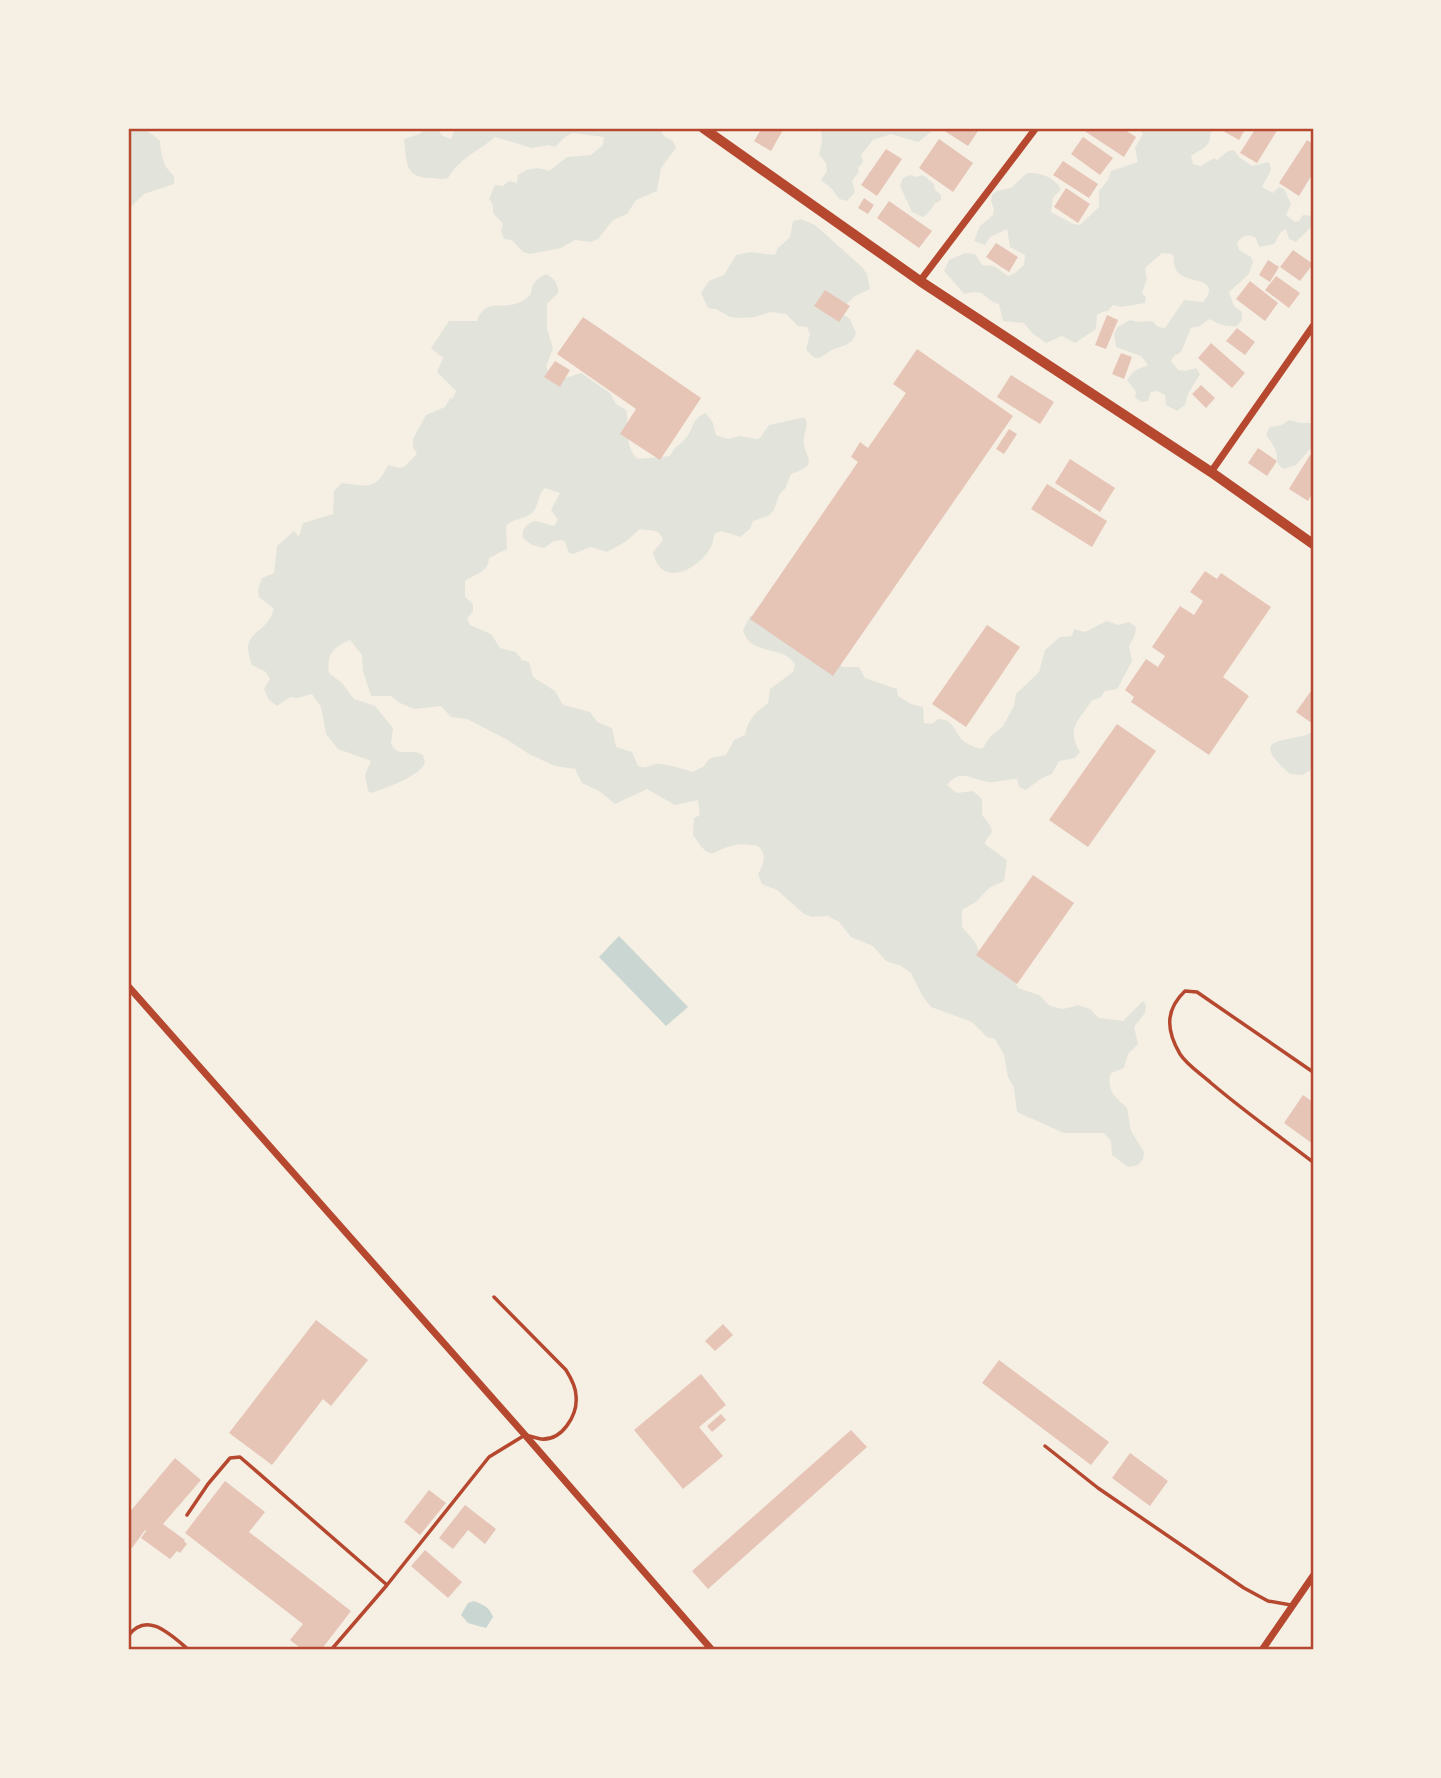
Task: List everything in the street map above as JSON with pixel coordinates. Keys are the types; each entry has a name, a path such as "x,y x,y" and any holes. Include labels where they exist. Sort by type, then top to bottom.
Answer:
{"street":[{"path":"703,128 919,281 1210,472 1313,544"},
{"path":"919,281 1036,128"},
{"path":"1210,472 1313,326"},
{"path":"128,986 712,1650"},
{"path":"1262,1650 1313,1576"}],"lane":[{"path":"1313,1072 1197,992 1185,991 1174,1002 1168,1020 1181,1056 1237,1105 1313,1162"},
{"path":"331,1650 489,1457 525,1435 543,1439 557,1436 572,1418 577,1398 566,1370 494,1297"},
{"path":"1045,1446 1098,1488 1235,1582 1268,1601 1293,1605"},
{"path":"187,1515 230,1458 240,1457 387,1584"},
{"path":"128,1636 140,1625 148,1623 168,1632 188,1650"}],"shaded area":[{"path":"128,128 146,131 160,141 163,160 174,176 174,184 144,194 132,206 128,206"},
{"path":"427,128 436,128 443,136 451,139 455,128 659,128 665,137 673,141 676,148 661,168 657,191 636,200 627,214 613,220 598,239 591,242 575,240 561,248 530,254 523,252 512,240 504,239 501,231 503,224 493,213 493,205 489,199 495,185 503,186 509,181 517,183 518,175 529,169 549,171 567,157 591,155 603,145 604,137 573,133 555,147 548,145 532,148 495,137 464,159 448,178 442,179 415,175 406,161 404,139"},
{"path":"821,128 932,128 931,132 918,142 891,134 873,140 861,155 863,162 852,181 855,192 847,201 839,199 821,180 827,171 826,163 819,154"},
{"path":"1139,128 1215,128 1207,145 1191,156 1193,164 1200,166 1234,150 1252,166 1269,162 1271,170 1262,187 1273,193 1279,187 1284,189 1291,204 1286,215 1295,222 1303,215 1313,216 1313,225 1296,242 1289,239 1286,229 1274,244 1259,247 1253,236 1243,237 1237,243 1239,250 1251,257 1253,262 1249,274 1229,292 1234,306 1242,312 1242,320 1237,326 1233,326 1222,325 1209,319 1200,326 1191,328 1181,352 1171,361 1178,370 1196,368 1200,374 1185,405 1177,411 1166,405 1165,395 1157,391 1151,392 1148,401 1142,402 1135,398 1136,392 1127,380 1134,371 1148,365 1141,356 1116,347 1114,333 1118,327 1130,320 1152,321 1158,327 1165,328 1184,300 1203,302 1209,293 1208,287 1179,273 1172,254 1162,253 1145,268 1147,279 1142,293 1146,297 1145,303 1121,307 1113,305 1108,311 1097,315 1096,329 1075,343 1062,336 1046,343 1024,323 1003,321 999,304 981,293 964,294 944,271 949,260 965,253 975,254 982,265 994,266 1008,276 1015,273 1024,265 1025,255 1010,247 1007,229 990,237 985,245 974,241 980,226 993,215 992,195 1011,188 1027,173 1042,174 1055,181 1061,189 1053,198 1051,212 1080,225 1099,207 1099,191 1111,171 1138,162 1135,148 1143,134"},
{"path":"923,175 934,184 935,190 941,195 941,200 923,217 912,212 900,186 903,178"},
{"path":"801,219 815,225 862,267 867,274 870,289 855,296 843,307 843,314 850,319 856,333 852,340 820,358 814,357 806,349 810,334 807,327 798,326 786,314 770,312 755,317 730,317 716,309 708,308 701,293 709,281 724,275 736,255 751,252 775,255 778,248 790,237 793,221"},
{"path":"546,274 555,281 558,293 547,304 547,329 553,348 546,367 562,379 581,373 610,393 616,404 626,410 630,448 638,459 670,456 688,436 695,421 706,413 713,423 716,435 728,439 740,436 756,439 760,438 769,425 801,418 806,421 804,446 809,463 791,474 774,510 768,516 753,521 750,529 740,537 722,531 715,533 703,558 687,569 670,573 663,570 653,552 663,540 659,533 654,531 640,529 607,552 591,547 569,553 562,540 554,541 544,548 532,545 523,538 527,525 535,521 554,526 558,520 551,510 560,493 545,488 532,513 506,526 507,549 489,558 484,570 465,581 465,597 473,604 473,611 467,619 470,625 491,634 500,648 516,652 522,660 529,662 533,677 555,691 563,705 590,712 597,722 612,728 616,747 632,752 638,766 664,764 692,772 703,767 710,758 726,755 734,740 745,735 753,717 768,703 770,689 793,672 795,664 790,658 752,644 747,638 743,630 750,616 758,614 821,659 844,667 859,667 865,678 897,689 898,696 923,707 924,723 932,724 938,719 948,721 965,742 982,749 991,736 1003,726 1014,706 1016,694 1039,672 1045,650 1060,637 1072,636 1074,629 1085,632 1107,621 1118,625 1129,622 1136,627 1129,646 1132,661 1119,686 1092,700 1076,724 1074,736 1080,752 1075,758 1059,761 1052,774 1026,790 1019,787 1017,779 987,782 958,776 947,785 957,793 973,791 982,799 982,815 992,832 985,842 986,845 1007,860 1004,881 989,888 976,902 962,910 962,927 975,942 982,958 1011,974 1018,988 1039,995 1050,1006 1063,1009 1078,1005 1090,1009 1099,1018 1123,1021 1143,1001 1146,1005 1145,1013 1134,1027 1138,1044 1128,1054 1124,1068 1111,1073 1110,1079 1113,1094 1127,1108 1131,1131 1144,1152 1138,1165 1128,1167 1112,1155 1111,1141 1104,1133 1064,1133 1017,1112 1014,1088 1008,1077 1004,1055 995,1039 987,1037 972,1022 931,1007 911,973 886,961 873,946 851,937 839,922 828,916 812,917 804,914 777,890 762,884 758,874 764,856 758,846 737,845 712,853 704,850 693,835 694,818 700,815 698,800 675,805 647,789 615,804 599,791 582,783 575,769 555,766 529,754 467,719 451,717 441,706 414,709 391,696 371,696 363,671 362,655 350,640 332,652 329,673 342,683 354,699 375,706 393,728 391,744 394,748 401,752 423,755 425,763 422,768 402,781 372,793 368,791 365,775 371,761 338,749 326,734 321,707 312,694 290,697 277,706 269,700 264,689 270,679 266,672 252,665 248,645 274,609 259,597 258,589 262,578 274,573 277,546 294,531 299,537 303,523 333,514 334,491 342,483 370,485 379,479 388,465 400,468 417,454 413,439 426,415 445,407 456,391 437,372 443,358 431,348 449,321 477,321 486,308 521,302 530,295 535,282"},
{"path":"1289,420 1313,423 1313,446 1296,465 1284,469 1278,463 1274,447 1266,434 1270,427 1282,425"},
{"path":"1313,732 1313,769 1302,775 1290,774 1277,761 1271,752 1271,746 1276,742"},
{"path":"619,936 688,1007 666,1026 599,957"},
{"path":"474,1601 486,1607 493,1617 486,1628 468,1623 461,1615 468,1603"}],"building":[{"path":"762,128 784,128 771,151 754,141"},
{"path":"940,128 980,128 968,146"},
{"path":"1080,128 1122,128 1136,137 1124,157"},
{"path":"1218,128 1246,128 1239,140"},
{"path":"1256,128 1278,129 1257,163 1240,153"},
{"path":"1083,137 1113,158 1100,175 1071,154"},
{"path":"939,139 973,163 953,192 919,168"},
{"path":"1307,140 1313,144 1313,173 1299,196 1279,183"},
{"path":"886,149 902,159 877,196 861,185"},
{"path":"1063,161 1098,184 1089,198 1053,175"},
{"path":"1066,188 1090,204 1078,223 1054,207"},
{"path":"864,198 874,205 868,214 858,208"},
{"path":"889,201 932,231 919,248 877,218"},
{"path":"996,243 1018,257 1009,272 986,257"},
{"path":"1293,250 1313,264 1300,281 1280,267"},
{"path":"1268,260 1279,267 1270,282 1259,275"},
{"path":"1276,276 1300,293 1289,308 1265,290"},
{"path":"1250,281 1278,303 1265,321 1236,299"},
{"path":"825,290 850,306 839,322 814,306"},
{"path":"1107,315 1118,320 1106,349 1095,345"},
{"path":"583,317 701,398 660,460 620,434 636,409 557,354"},
{"path":"1237,328 1255,342 1245,355 1226,341"},
{"path":"1211,343 1245,373 1232,388 1198,358"},
{"path":"917,349 1013,416 833,676 750,619 858,462 851,457 860,442 868,448 906,393 893,384"},
{"path":"1121,353 1132,357 1124,379 1112,374"},
{"path":"555,361 570,370 560,387 544,377"},
{"path":"1011,375 1054,402 1040,424 997,397"},
{"path":"1201,385 1215,398 1206,408 1192,394"},
{"path":"1009,429 1017,434 1004,454 996,449"},
{"path":"1258,448 1277,461 1267,476 1248,463"},
{"path":"1310,455 1313,457 1313,492 1308,501 1289,489"},
{"path":"1070,459 1115,488 1100,512 1055,483"},
{"path":"1047,484 1107,521 1092,547 1031,509"},
{"path":"1205,571 1217,579 1221,573 1271,607 1223,677 1249,696 1209,755 1131,702 1134,697 1125,690 1146,659 1158,667 1165,656 1152,647 1180,606 1194,615 1203,601 1190,592"},
{"path":"987,625 1020,647 966,727 932,704"},
{"path":"1313,688 1313,724 1296,712"},
{"path":"1117,724 1156,751 1088,847 1049,820"},
{"path":"1033,875 1074,903 1017,984 976,955"},
{"path":"1303,1095 1313,1102 1313,1144 1284,1123"},
{"path":"316,1320 368,1360 331,1406 323,1399 272,1465 229,1433"},
{"path":"723,1324 733,1335 715,1351 705,1341"},
{"path":"999,1360 1109,1442 1091,1465 982,1383"},
{"path":"701,1374 726,1405 699,1427 723,1456 683,1489 634,1430"},
{"path":"721,1414 726,1420 712,1432 707,1426"},
{"path":"851,1430 867,1447 708,1589 692,1571"},
{"path":"1130,1453 1168,1481 1150,1506 1112,1478"},
{"path":"175,1458 201,1480 163,1524 187,1544 180,1553 177,1551 170,1559 141,1538 145,1530 132,1548 128,1545 128,1514"},
{"path":"225,1481 265,1512 249,1532 351,1611 321,1650 303,1650 290,1640 303,1624 185,1533"},
{"path":"429,1490 446,1503 420,1535 404,1522"},
{"path":"465,1505 496,1529 485,1544 468,1530 453,1549 439,1538"},
{"path":"425,1550 462,1582 448,1598 411,1566"}]}
